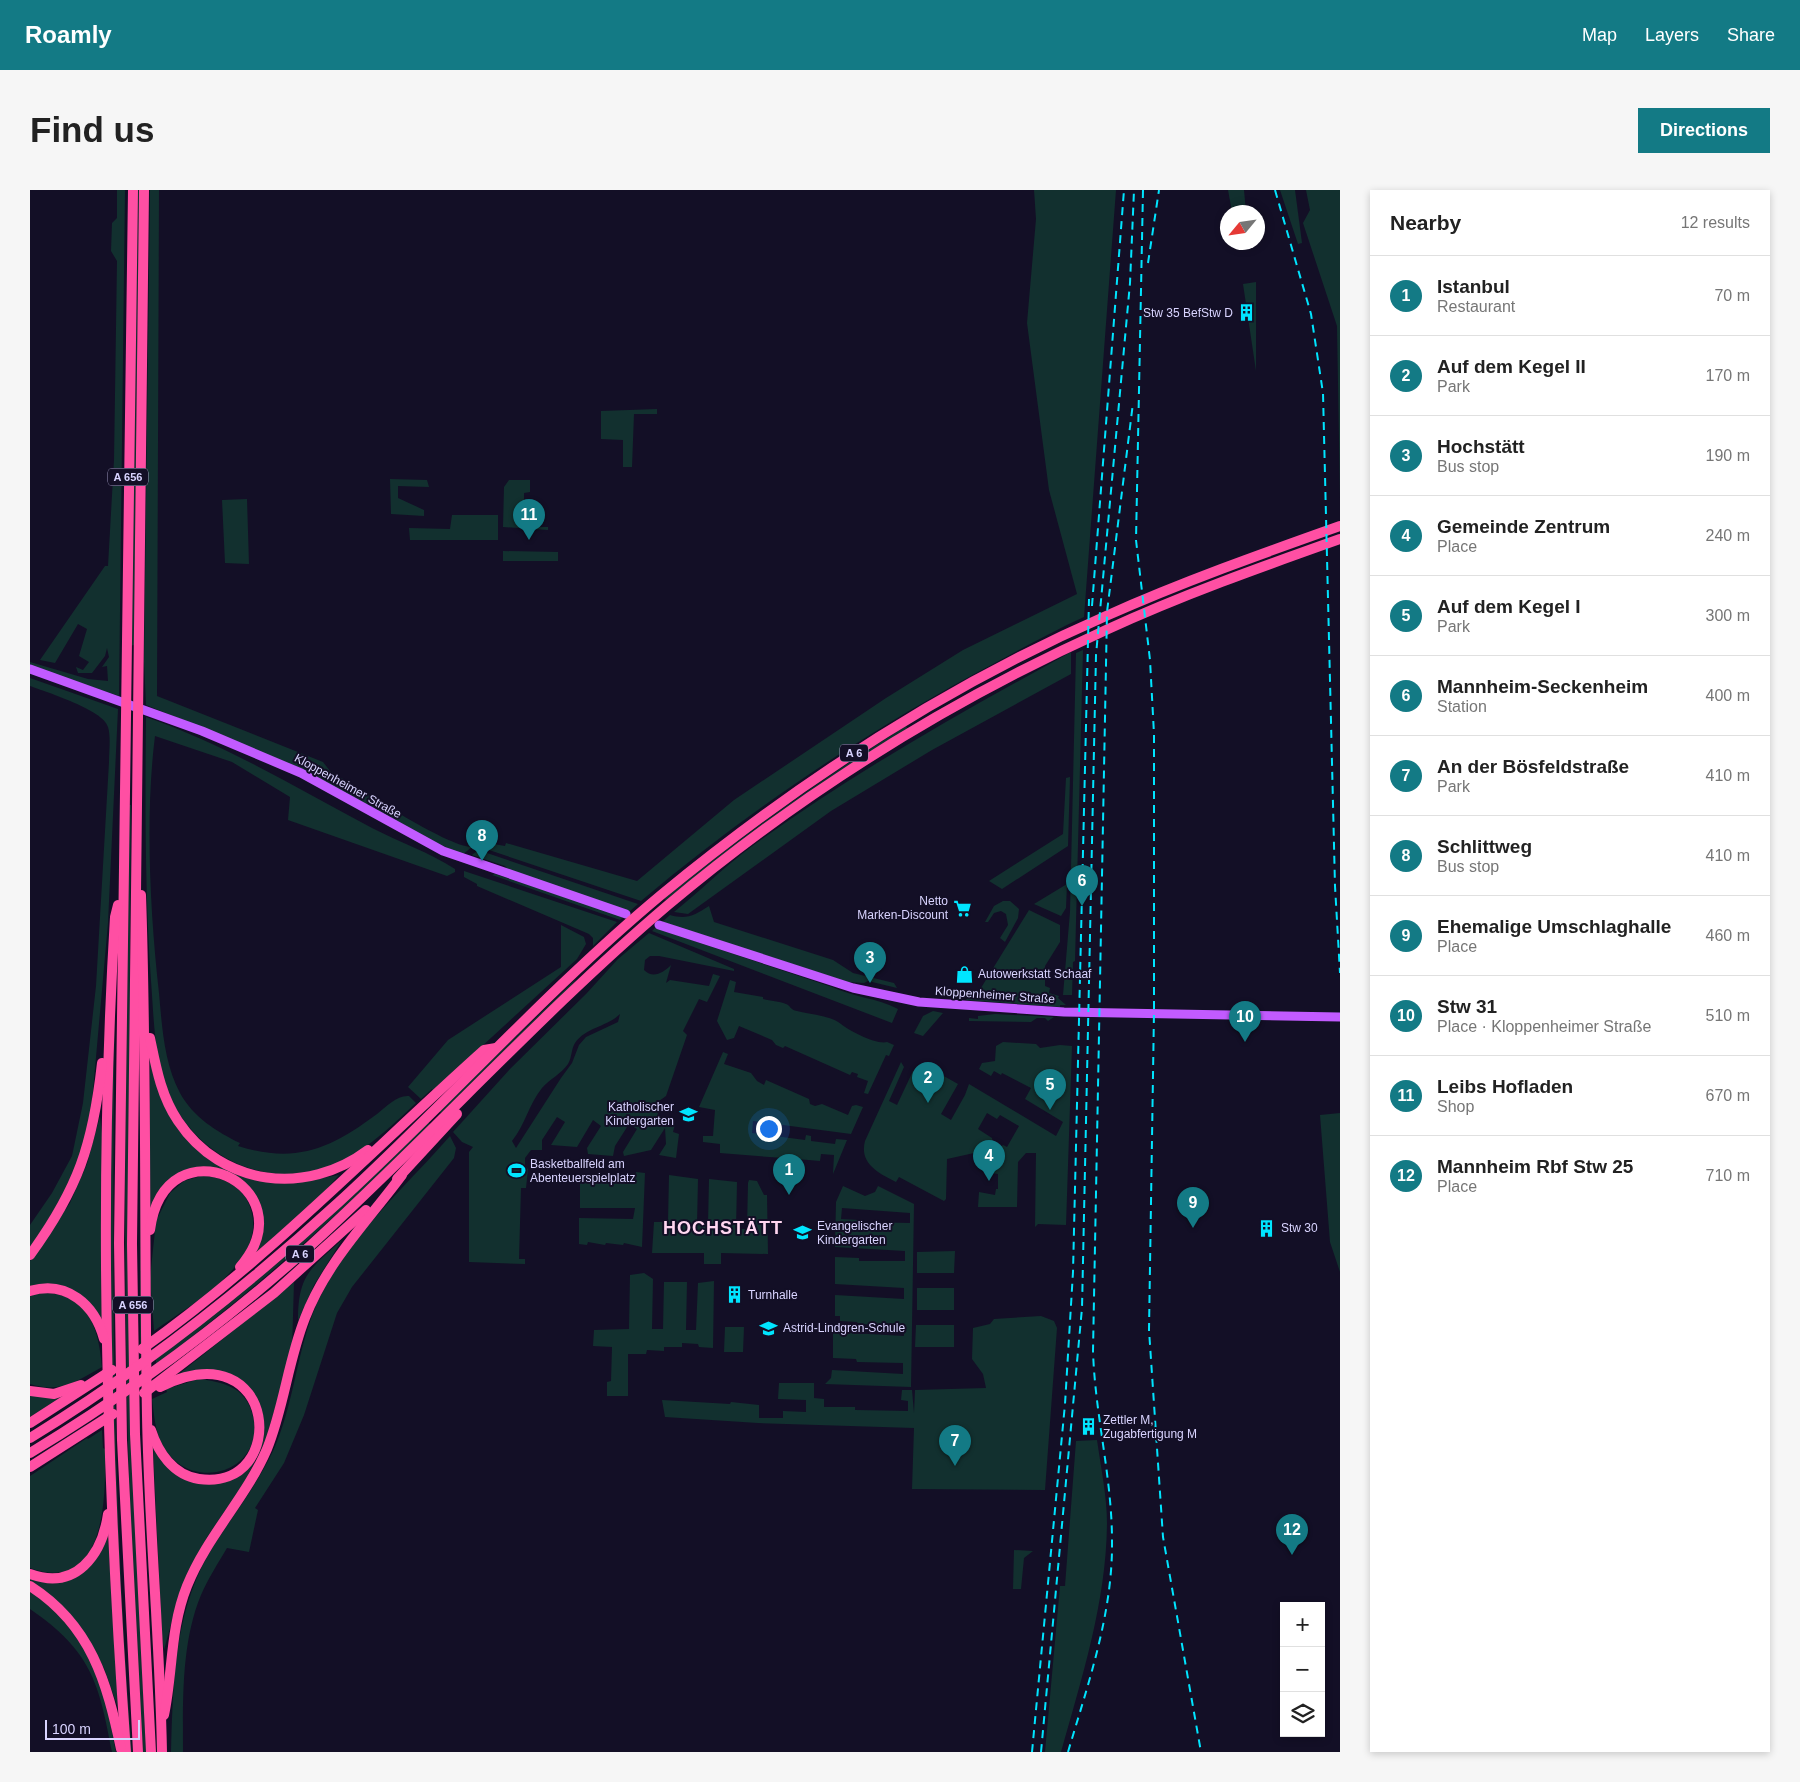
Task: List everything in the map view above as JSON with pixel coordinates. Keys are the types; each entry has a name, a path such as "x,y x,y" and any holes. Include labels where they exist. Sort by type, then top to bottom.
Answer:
{"highway":[{"name":"A 656","path":"133,190 119,1213 127,1567 138,1752"},
{"name":"A 656","path":"144,190 135,857 133,1345 140,1552 151,1752"},
{"name":"A 6","path":"30,1438 99,1394 211,1312 299,1239 425,1118 432,1104 484,1050 496,1048 658,897 758,820 867,744 943,698 1066,635 1173,587 1340,526"},
{"name":"A 6","path":"30,1453 156,1369 284,1268 437,1130 484,1078 632,937 672,902 752,839 874,755 962,702 1066,649 1174,600 1340,539"},
{"path":"135,857 141,887 145,1020 144,1256 147,1418 162,1752"},
{"path":"123,882 115,917 108,1038 108,1354 112,1491 126,1752"},
{"path":"145,1020 162,1089 178,1121 206,1151 239,1170 261,1177 282,1180 321,1175 355,1160 397,1128"},
{"path":"30,1255 61,1210 84,1158 96,1110 103,1055 108,1038"},
{"path":"30,1424 99,1380 228,1283 318,1206 417,1110 432,1104"},
{"path":"162,1729 167,1702 171,1644 187,1585 206,1547 248,1484 266,1450 283,1403 300,1333 312,1301 347,1242 437,1130"},
{"path":"144,1256 154,1209 169,1185 190,1173 206,1170 224,1173 235,1179 248,1191 256,1207 259,1224 257,1240 252,1253 228,1283"},
{"path":"33,1466 157,1386 274,1293 335,1239 402,1175"},
{"path":"30,1290 57,1288 80,1298 98,1321 108,1354"},
{"path":"147,1418 162,1455 179,1471 192,1478 211,1480 230,1475 244,1466 258,1443 261,1426 258,1410 250,1396 234,1381 212,1373 196,1374 157,1386"},
{"path":"30,1391 54,1394 99,1380"},
{"path":"30,1574 50,1578 60,1577 76,1571 88,1563 97,1552 105,1533 112,1491"},
{"path":"30,1586 62,1611 74,1624 91,1650 106,1687 122,1752"}],"main road":[{"name":"Kloppenheimer Straße","path":"30,669 153,713 302,773 443,851 626,914"},
{"name":"Kloppenheimer Straße","path":"659,925 840,984 891,997 957,1006 1064,1012 1340,1017"}],"green space":[{"path":"117,190 125,190 119,696 30,666 30,662 88,679 108,681 107,666 102,667 109,657 107,648 105,656 92,673 78,673 76,667 83,670 89,662 79,656 87,629 78,624 55,663 40,660 105,566 108,566 114,460 117,261 111,251 112,223 117,218"},
{"path":"137,190 139,190 134,645 130,646"},
{"path":"150,190 159,190 157,696 323,762 330,771 423,827 460,844 472,847 462,855 395,822 303,769 146,705 144,662"},
{"path":"1034,190 1116,190 1084,617 946,689 855,744 766,804 641,901 486,849 488,843 505,846 506,843 637,881 734,800 886,698 963,650 1077,594 1049,490 1027,323 1036,219"},
{"path":"1228,190 1244,190 1245,205 1231,205"},
{"path":"1280,190 1295,190 1302,243 1298,244"},
{"path":"1306,190 1340,190 1340,498 1337,326 1303,223 1310,210"},
{"path":"1256,282 1256,371 1243,284"},
{"path":"657,409 657,414 634,414 632,467 623,467 623,440 601,439 601,411"},
{"path":"390,479 427,480 429,487 398,486 398,498 424,510 424,516 391,514"},
{"path":"509,480 530,480 530,492 524,493 524,527 548,527 548,530 503,527 504,487"},
{"path":"247,499 249,564 225,563 222,500"},
{"path":"452,515 498,515 498,540 410,540 409,528 450,529"},
{"path":"503,551 558,552 558,561 503,561"},
{"path":"1083,650 1075,961 1073,962 1072,995 1063,995 1070,912 1076,653"},
{"path":"1071,652 1071,674 932,750 831,811 688,914 674,912 751,847 828,794 908,744"},
{"path":"30,678 118,709 108,923 91,1113 86,1140 70,1184 30,1249 30,1225 52,1193 72,1156 83,1103 96,986 110,740 108,727 96,714 74,702 30,686"},
{"path":"146,717 176,728 233,754 372,828 435,857 455,869 455,872 447,876 288,820 290,797 232,762 155,736 149,831 151,897 156,962 167,1057 170,1069 185,1102 206,1123 240,1143 238,1146 278,1154 312,1150 328,1144 360,1126 400,1097 409,1096 416,1103 363,1149 324,1169 302,1174 278,1174 252,1169 226,1158 214,1151 194,1132 177,1110 170,1097 158,1055 151,981 146,849"},
{"path":"906,726 908,729 667,901 664,899 782,809"},
{"path":"1070,777 1068,846 1002,889 989,881 1063,834 1066,778"},
{"path":"128,805 131,805 128,1230 131,1432 146,1752 143,1752 135,1634 127,1397 125,1160"},
{"path":"478,850 638,904 629,912 509,871 505,866 472,855"},
{"path":"464,871 617,922 593,946 593,938 589,934 477,886 477,884 464,877"},
{"path":"495,874 623,917 620,920 492,875"},
{"path":"1067,884 1066,908 1061,916 1034,904"},
{"path":"1003,901 1010,901 1019,909 1018,918 1005,942 1000,938 1008,925 1006,914 1001,911 994,913 988,922 985,922 994,906"},
{"path":"709,906 714,922 833,960 853,973 894,983 897,988 868,981 864,983 848,982 662,922 670,915 691,916"},
{"path":"1029,910 1060,925 1060,942 1045,966 1045,986 1050,988 1049,993 1059,996 1058,998 1066,1005 1060,1005 1060,1007 966,1000 968,997 976,996"},
{"path":"561,925 584,937 586,944 577,959 433,1091 432,1089 421,1099 408,1087 448,1040 561,967"},
{"path":"655,928 848,993 882,1002 898,1009 892,1023 652,931"},
{"path":"649,933 734,969 734,971 659,956 650,956 645,960 644,970 651,974 658,974 671,965 666,983 670,980 709,986 713,974 720,976 707,1002 699,999 683,1031 687,1035 666,1096 659,1101 657,1121 675,1124 673,1132 679,1134 676,1158 659,1155 666,1144 665,1128 651,1150 624,1156 623,1152 637,1129 629,1124 615,1146 613,1156 588,1154 587,1148 601,1126 593,1120 577,1147 551,1145 565,1122 557,1117 542,1140 542,1150 531,1150 525,1158 525,1166 528,1169 526,1188 521,1188 519,1259 525,1259 525,1264 469,1262 469,1152 473,1147 462,1142 453,1132 510,1069 586,994 618,959","holes":["620,1014 618,1022 586,1037 579,1045 572,1063 516,1148 512,1141 534,1101 542,1088 568,1064 575,1043 591,1030 609,1022"]},
{"path":"577,978 568,990 442,1114 439,1111"},
{"path":"730,980 736,982 734,992 781,1002 792,1009 837,1021 863,1037 894,1045 889,1056 886,1055 868,1094 864,1093 868,1081 857,1077 858,1074 852,1072 850,1075 785,1046 783,1048 776,1045 772,1040 739,1026 734,1038 727,1040 717,1021"},
{"path":"115,993 114,1373 120,1563 132,1752 129,1752 112,1424 110,1193"},
{"path":"933,1011 943,1013 923,1036 914,1033 923,1016"},
{"path":"995,1014 1054,1017 1048,1021 1045,1018 1037,1018 1031,1022 969,1021 969,1018 978,1019 978,1016"},
{"path":"140,1036 157,1728 146,1521 140,1337"},
{"path":"1003,1042 1036,1044 1040,1048 1060,1045 1072,1046 1066,1225 1038,1224 1035,1227 1036,1153 1026,1153 1018,1162 1017,1207 978,1207 979,1192 995,1195 996,1189 998,1189 998,1174 992,1173 992,1161 980,1161 1003,1145 1007,1147 1019,1126 1000,1115 997,1119 987,1113 978,1129 992,1138 993,1144 977,1156 974,1153 947,1159 946,1199 944,1201 899,1177 896,1182 883,1175 872,1167 865,1156 865,1141 901,1062 904,1067 889,1101 897,1105 913,1071 937,1083 942,1075 958,1084 941,1114 951,1120 969,1084 1056,1136 1063,1122 1025,1099 1031,1088 1002,1073 1001,1075 994,1071 991,1076 979,1069 982,1063 995,1061 996,1046"},
{"path":"723,1052 728,1054 724,1064 751,1073 757,1081 764,1085 766,1080 809,1099 810,1104 815,1106 822,1104 848,1115 852,1106 863,1107 851,1134 753,1121 752,1133 805,1140 806,1135 811,1136 811,1141 835,1144 836,1139 847,1140 833,1174 834,1155 821,1154 820,1161 720,1153 720,1144 703,1142 703,1136 713,1136 715,1110 699,1107"},
{"path":"150,1058 158,1087 214,1161 294,1183 339,1175 327,1189 256,1253 261,1234 247,1186 227,1171 205,1167 159,1193 150,1210"},
{"path":"1340,1113 1340,1272 1330,1242 1320,1115"},
{"path":"100,1116 102,1133 102,1321 83,1297 30,1287 30,1261 70,1203 87,1164"},
{"path":"428,1122 431,1125 298,1249 228,1308 156,1364 156,1359 275,1265"},
{"path":"450,1136 456,1148 454,1158 352,1287 337,1313 304,1415 284,1463 255,1508 258,1510 249,1552 227,1548 201,1595 194,1613 184,1672 183,1752 171,1752 177,1652 188,1603 207,1557 258,1479 273,1451 290,1400 302,1347 313,1313 325,1288 356,1240"},
{"path":"636,1172 645,1173 642,1247 624,1243 623,1245 606,1243 605,1245 588,1242 587,1245 579,1244 579,1218 633,1219 635,1208 580,1208 580,1182 634,1183"},
{"path":"669,1175 698,1179 697,1225 708,1225 709,1179 737,1182 736,1229 747,1229 748,1183 749,1180 757,1181 764,1195 767,1195 768,1254 721,1253 721,1264 704,1264 704,1253 652,1253 654,1222 668,1222"},
{"path":"201,1176 221,1179 233,1185 243,1194 247,1200 253,1221 250,1241 240,1260 225,1278 188,1308 154,1331 150,1278 156,1221 170,1193 184,1181"},
{"path":"843,1186 865,1196 875,1192 878,1186 914,1204 911,1387 825,1384 831,1378 832,1370 903,1374 903,1363 857,1362 856,1359 833,1358 833,1332 904,1336 904,1326 858,1324 857,1322 840,1321 840,1316 835,1316 835,1295 904,1299 904,1288 835,1284 835,1257 859,1258 859,1261 905,1261 905,1251 835,1247 836,1202","holes":["842,1208 910,1213 910,1223 860,1222 859,1220 841,1219"]},
{"path":"342,1240 314,1285 298,1321 300,1293 303,1283 314,1266"},
{"path":"955,1251 954,1273 917,1273 917,1252"},
{"path":"644,1273 653,1279 652,1329 663,1329 664,1282 687,1282 686,1330 696,1330 698,1283 714,1281 713,1348 699,1347 698,1344 682,1343 682,1347 664,1347 664,1351 647,1350 646,1354 628,1354 628,1396 607,1396 607,1382 611,1381 612,1347 593,1346 594,1330 629,1329 630,1275"},
{"path":"294,1282 292,1350 266,1439 245,1481 207,1537 187,1574 179,1595 164,1650 153,1447 178,1474 234,1476 263,1434 263,1417 258,1402 243,1382 222,1372 204,1370 179,1374"},
{"path":"917,1288 954,1288 954,1310 917,1310"},
{"path":"41,1293 57,1294 70,1299 88,1315 98,1339 102,1367 69,1384 41,1387 30,1384 30,1296"},
{"path":"1041,1316 1054,1321 1057,1328 1045,1490 912,1489 914,1428 758,1423 665,1417 662,1400 730,1404 731,1402 759,1405 759,1418 783,1418 783,1411 806,1412 806,1400 778,1399 779,1383 814,1383 814,1398 824,1399 824,1407 855,1407 855,1410 908,1411 908,1401 901,1400 902,1390 912,1390 914,1413 915,1390 986,1388 983,1374 972,1359 973,1328 990,1324 994,1319"},
{"path":"916,1325 954,1325 954,1347 915,1347"},
{"path":"725,1327 744,1327 743,1352 724,1352"},
{"path":"199,1379 232,1387 244,1397 252,1413 254,1433 249,1450 238,1462 224,1470 207,1473 190,1470 175,1460 162,1444 158,1434 152,1399 167,1392 166,1389"},
{"path":"30,1394 64,1395 30,1417"},
{"path":"102,1430 103,1448 105,1449 105,1469 102,1515 96,1537 87,1555 74,1568 55,1573 30,1568 30,1476"},
{"path":"1097,1440 1107,1514 1106,1553 1098,1611 1092,1640 1061,1752 1045,1752 1060,1586 1065,1586 1076,1441"},
{"path":"107,1535 118,1708 104,1668 85,1634 30,1581 30,1577 66,1579"},
{"path":"1014,1550 1033,1551 1024,1558 1021,1589 1013,1589"},
{"path":"30,1590 49,1604 74,1631 93,1662 104,1695 116,1752 112,1752 102,1706 89,1670 67,1639 51,1624 30,1609"}],"railway":[{"path":"1092,606 1124,190"},
{"path":"1041,1752 1082,1308 1096,655 1130,283 1134,190"},
{"path":"1143,190 1136,540 1150,660 1154,734 1154,1011 1149,1330 1163,1537 1201,1752"},
{"path":"1148,263 1159,190"},
{"path":"1275,190 1311,314 1323,393 1335,886 1340,973"},
{"path":"1068,1752 1098,1648 1104,1621 1111,1568 1111,1517 1094,1375 1093,1351 1107,612 1133,403"},
{"path":"1032,1752 1065,1404 1073,1272 1089,599"}],"place":[{"name":"Stw 35 BefStw D","path":"1247,313"},
{"name":"Leibs Hofladen","path":"529,540"},
{"name":"Schlittweg","path":"482,861"},
{"name":"Mannheim-Seckenheim","path":"1082,906"},
{"name":"Netto Marken-Discount","path":"962,908"},
{"name":"Autowerkstatt Schaaf","path":"964,974"},
{"name":"Hochstätt","path":"870,983"},
{"name":"Stw 31","path":"1245,1042"},
{"name":"Auf dem Kegel II","path":"928,1103"},
{"name":"Auf dem Kegel I","path":"1050,1110"},
{"name":"Katholischer Kindergarten","path":"688,1114"},
{"name":"Basketballfeld am Abenteuerspielplatz","path":"516,1171"},
{"name":"Gemeinde Zentrum","path":"989,1181"},
{"name":"Istanbul","path":"789,1195"},
{"name":"Ehemalige Umschlaghalle","path":"1193,1228"},
{"name":"Stw 30","path":"1267,1228"},
{"name":"Evangelischer Kindergarten","path":"803,1233"},
{"name":"Turnhalle","path":"734,1295"},
{"name":"Astrid-Lindgren-Schule","path":"769,1328"},
{"name":"Zettler M, Zugabfertigung M","path":"1089,1427"},
{"name":"An der Bösfeldstraße","path":"955,1466"},
{"name":"Mannheim Rbf Stw 25","path":"1292,1555"}],"district":[{"name":"HOCHSTÄTT","path":"723,1228"}]}
